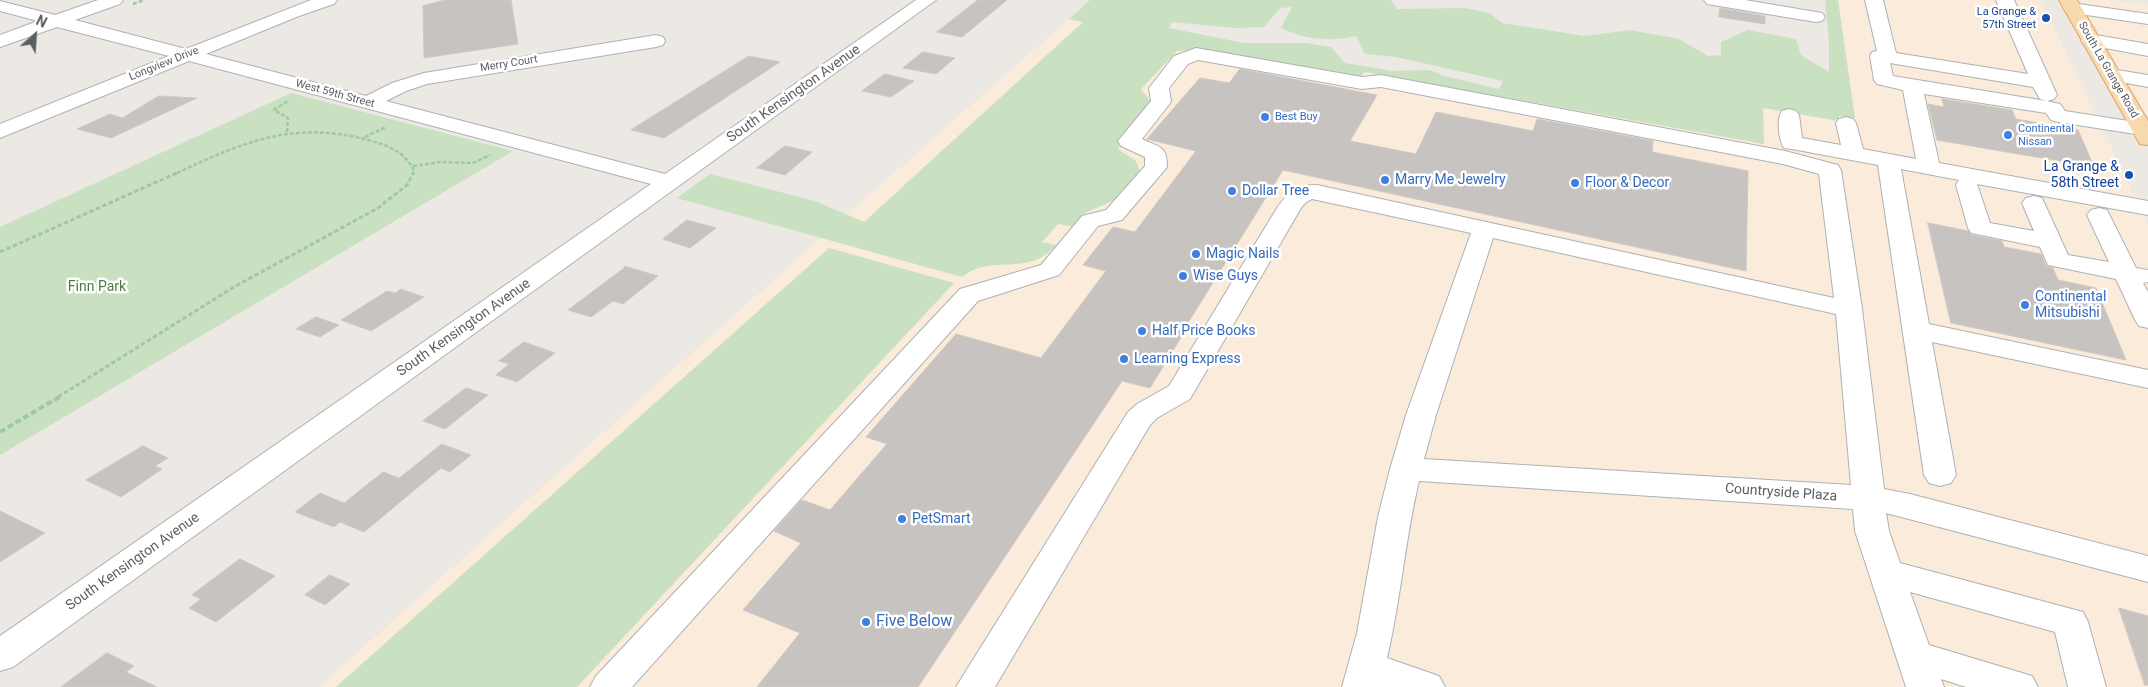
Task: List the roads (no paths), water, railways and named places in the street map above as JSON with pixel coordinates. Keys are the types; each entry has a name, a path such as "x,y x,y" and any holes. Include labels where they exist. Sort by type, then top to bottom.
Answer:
{"main road":[{"name":"South La Grange Road","path":"2070,4 2146,135"}],"street":[{"path":"0,41 114,0"},
{"name":"Longview Drive","path":"0,132 293,12 328,0"},
{"name":"South Kensington Avenue","path":"0,656 927,0"},
{"path":"1874,0 1888,57"},
{"path":"2005,0 2058,116 2146,135"},
{"path":"2127,0 2147,15"},
{"path":"1707,3 1816,17"},
{"path":"2070,4 2147,15"},
{"name":"West 59th Street","path":"0,6 670,182"},
{"name":"Merry Court","path":"367,103 399,86 431,77 656,41"},
{"path":"2095,48 2148,50"},
{"path":"2095,48 2148,64"},
{"path":"608,687 968,295 1050,270 1090,221 1114,215 1156,167 1156,154 1129,141 1161,102 1159,88 1181,60 1196,54 1362,83 1381,81 1785,158 1830,170 1849,309 1872,531 1919,671 2018,687"},
{"path":"2041,82 1879,56 1884,80 1918,80 1967,94 2053,108"},
{"path":"1960,74 1967,94"},
{"path":"2111,75 2148,81"},
{"path":"2005,76 2014,102"},
{"path":"1918,80 1929,168"},
{"path":"2122,94 2148,98"},
{"path":"1789,115 1792,143 2148,208"},
{"path":"1846,123 1854,155"},
{"path":"1888,161 1940,475"},
{"path":"1967,185 1980,228 2051,242"},
{"path":"975,687 1140,419 1147,411 1180,392 1187,382 1297,195 1307,191 1317,192 1849,309"},
{"path":"2034,203 2057,260 2137,275"},
{"path":"2099,215 2137,275 2148,320"},
{"path":"1426,687 1364,677 1375,633 1394,517 1406,468 1421,415 1484,230"},
{"path":"1916,330 2148,379"},
{"name":"Countryside Plaza","path":"1406,468 1869,498 1910,506 2148,569"},
{"path":"1885,572 2070,622 2087,687"}],"place":[{"name":"La Grange & 57th Street","path":"2046,18"},
{"name":"Best Buy","path":"1265,117"},
{"name":"Continental Nissan","path":"2008,135"},
{"name":"La Grange & 58th Street","path":"2129,175"},
{"name":"Marry Me Jewelry","path":"1385,180"},
{"name":"Floor & Decor","path":"1575,183"},
{"name":"Dollar Tree","path":"1232,191"},
{"name":"Magic Nails","path":"1196,254"},
{"name":"Wise Guys","path":"1183,276"},
{"name":"Continental Mitsubishi","path":"2025,305"},
{"name":"Half Price Books","path":"1142,331"},
{"name":"Learning Express","path":"1124,359"},
{"name":"PetSmart","path":"902,519"},
{"name":"Five Below","path":"866,622"}],"park label":[{"name":"Finn Park","path":"97,287"}]}
